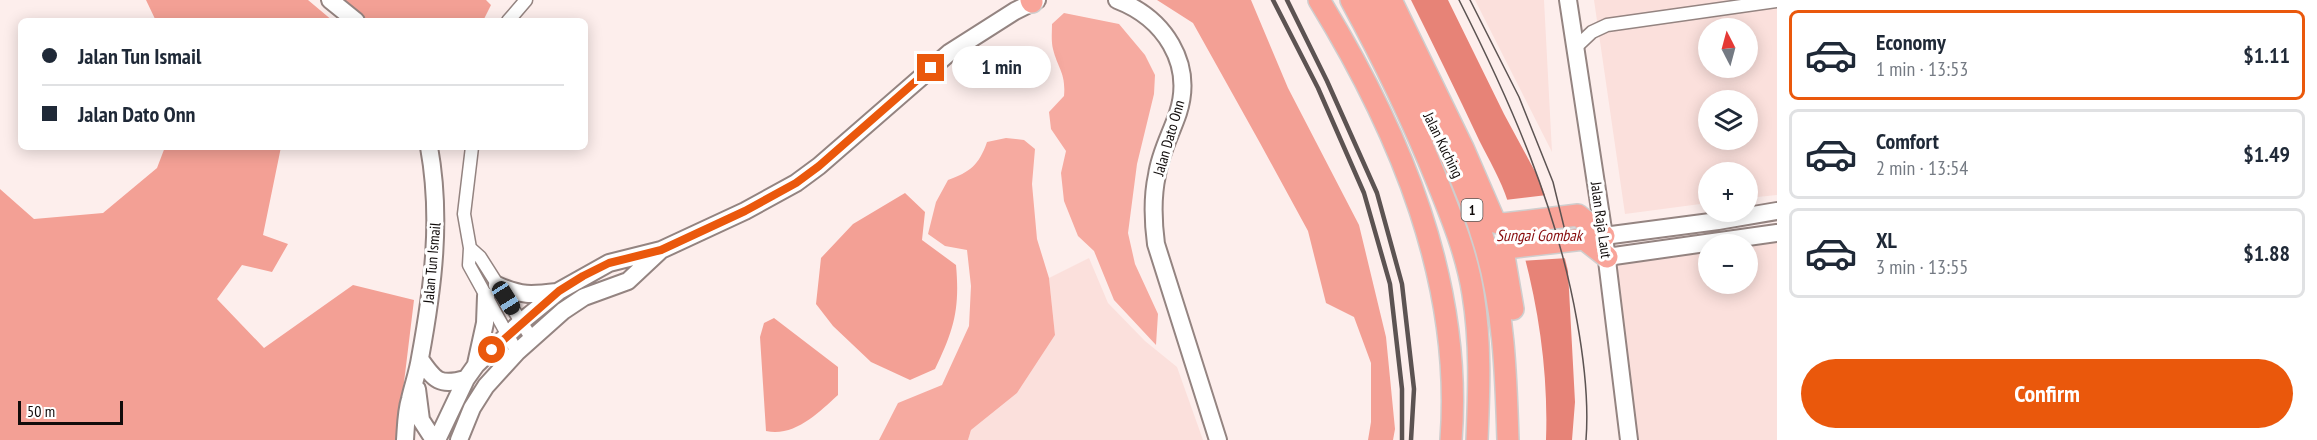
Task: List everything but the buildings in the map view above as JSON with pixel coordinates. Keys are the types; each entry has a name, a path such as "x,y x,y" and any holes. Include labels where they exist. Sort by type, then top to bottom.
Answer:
{"highway":[{"path":"1319,0 1378,104 1399,149 1416,196 1433,254 1444,310 1453,376 1451,440"},
{"name":"Jalan Kuching","path":"1351,0 1381,55 1420,140 1465,254 1473,293 1478,338 1480,379 1477,440"},
{"name":"Jalan Kuching","path":"1371,0 1456,169 1485,245 1497,298 1506,379 1508,440"},
{"path":"1391,0 1463,148 1490,215 1495,222 1503,224 1578,215 1607,257"},
{"path":"1521,440 1521,397 1517,350 1504,256 1507,248 1512,246 1594,237"}],"street":[{"path":"330,0 352,18"},
{"path":"511,18 526,0"},
{"name":"Jalan Dato Onn","path":"1117,0 1141,11 1157,24 1170,39 1178,58 1182,94 1157,174 1153,221 1156,244 1218,440"},
{"name":"Jalan Raja Laut","path":"1568,0 1594,237"},
{"path":"521,322 559,291 609,263 661,250 745,211 796,183 819,166 949,53 1033,1"},
{"path":"1575,48 1592,32 1607,25 1777,1"},
{"name":"Jalan Tun Ismail","path":"407,437 410,400 420,359 435,250 436,212 429,150"},
{"path":"472,150 464,214 470,248 469,265 521,322 532,339"},
{"path":"1594,237 1777,211"},
{"path":"1607,257 1777,233"},
{"path":"459,440 472,408 486,386 517,352 563,311 584,297 628,280 661,250"},
{"name":"Jalan Raja Laut","path":"1607,257 1629,440"},
{"path":"492,290 525,295 559,291"},
{"path":"492,290 508,335 517,352"},
{"path":"476,365 492,290"},
{"name":"Jalan Tun Ismail","path":"416,379 421,420 435,440 466,379 476,365 521,322"},
{"path":"420,359 437,381 447,383 466,379"}],"shaded area":[{"path":"146,0 308,0 329,18 155,18"},
{"path":"343,0 486,0 491,5 484,18 363,18"},
{"path":"1157,0 1251,0 1288,88 1359,225 1386,337 1395,429 1393,440 1368,440 1371,422 1371,363 1354,317 1326,303 1308,231 1193,23"},
{"path":"1475,0 1544,0 1552,152"},
{"path":"1594,0 1777,0 1777,195 1758,197 1758,162 1698,162 1698,204 1625,214"},
{"path":"1064,13 1119,24 1145,55 1155,75 1154,94 1137,164 1128,233 1135,264 1158,314 1156,345 1114,300 1094,251 1078,236 1064,201 1061,173 1066,151 1051,129 1049,112 1064,96 1063,76 1053,49 1052,24"},
{"path":"1006,138 1024,140 1035,149 1032,184 1037,239 1049,278 1055,335 1017,393 971,430 968,440 879,440 898,403 942,385 969,326 971,286 967,250 945,246 928,234 936,202 948,180 973,167 981,157 987,142"},
{"path":"164,150 280,150 263,235 288,244 272,272 242,265 217,299 264,348 353,285 414,300 397,440 0,440 0,189 34,219 103,213 157,168"},
{"path":"905,193 925,212 922,240 956,265 957,281 956,307 951,331 935,369 910,380 871,362 833,326 816,304 821,258 853,224"},
{"path":"1777,238 1777,440 1635,440 1615,265 1698,251 1698,294 1758,294 1758,242"},
{"path":"1089,258 1108,303 1145,341 1177,367 1203,440 968,440 971,430 1017,393 1055,335 1049,278"},
{"path":"774,318 838,367 838,395 805,422 777,432 766,431 760,337 764,323"}],"water":[{"name":"Sungai Gombak","path":"1411,0 1448,0 1538,177 1558,230 1568,271 1575,402 1572,440 1546,440 1545,380 1538,319 1517,230 1498,178"}],"pier":[{"path":"1547,195 1561,229 1568,258 1522,261 1505,200"}],"tram line":[{"path":"1459,0 1514,117 1545,196 1557,237 1582,351 1586,395 1586,440"},
{"path":"1470,0 1519,97 1553,182 1566,235"}],"railway":[{"path":"1273,0 1318,88 1364,193 1390,284 1402,389 1402,440"},
{"path":"1287,0 1327,81 1377,193 1402,284 1414,389 1411,440"}],"route":[{"path":"492,350 521,322 559,291 583,276 609,263 661,250 745,211 796,183 819,166 931,68"}]}
